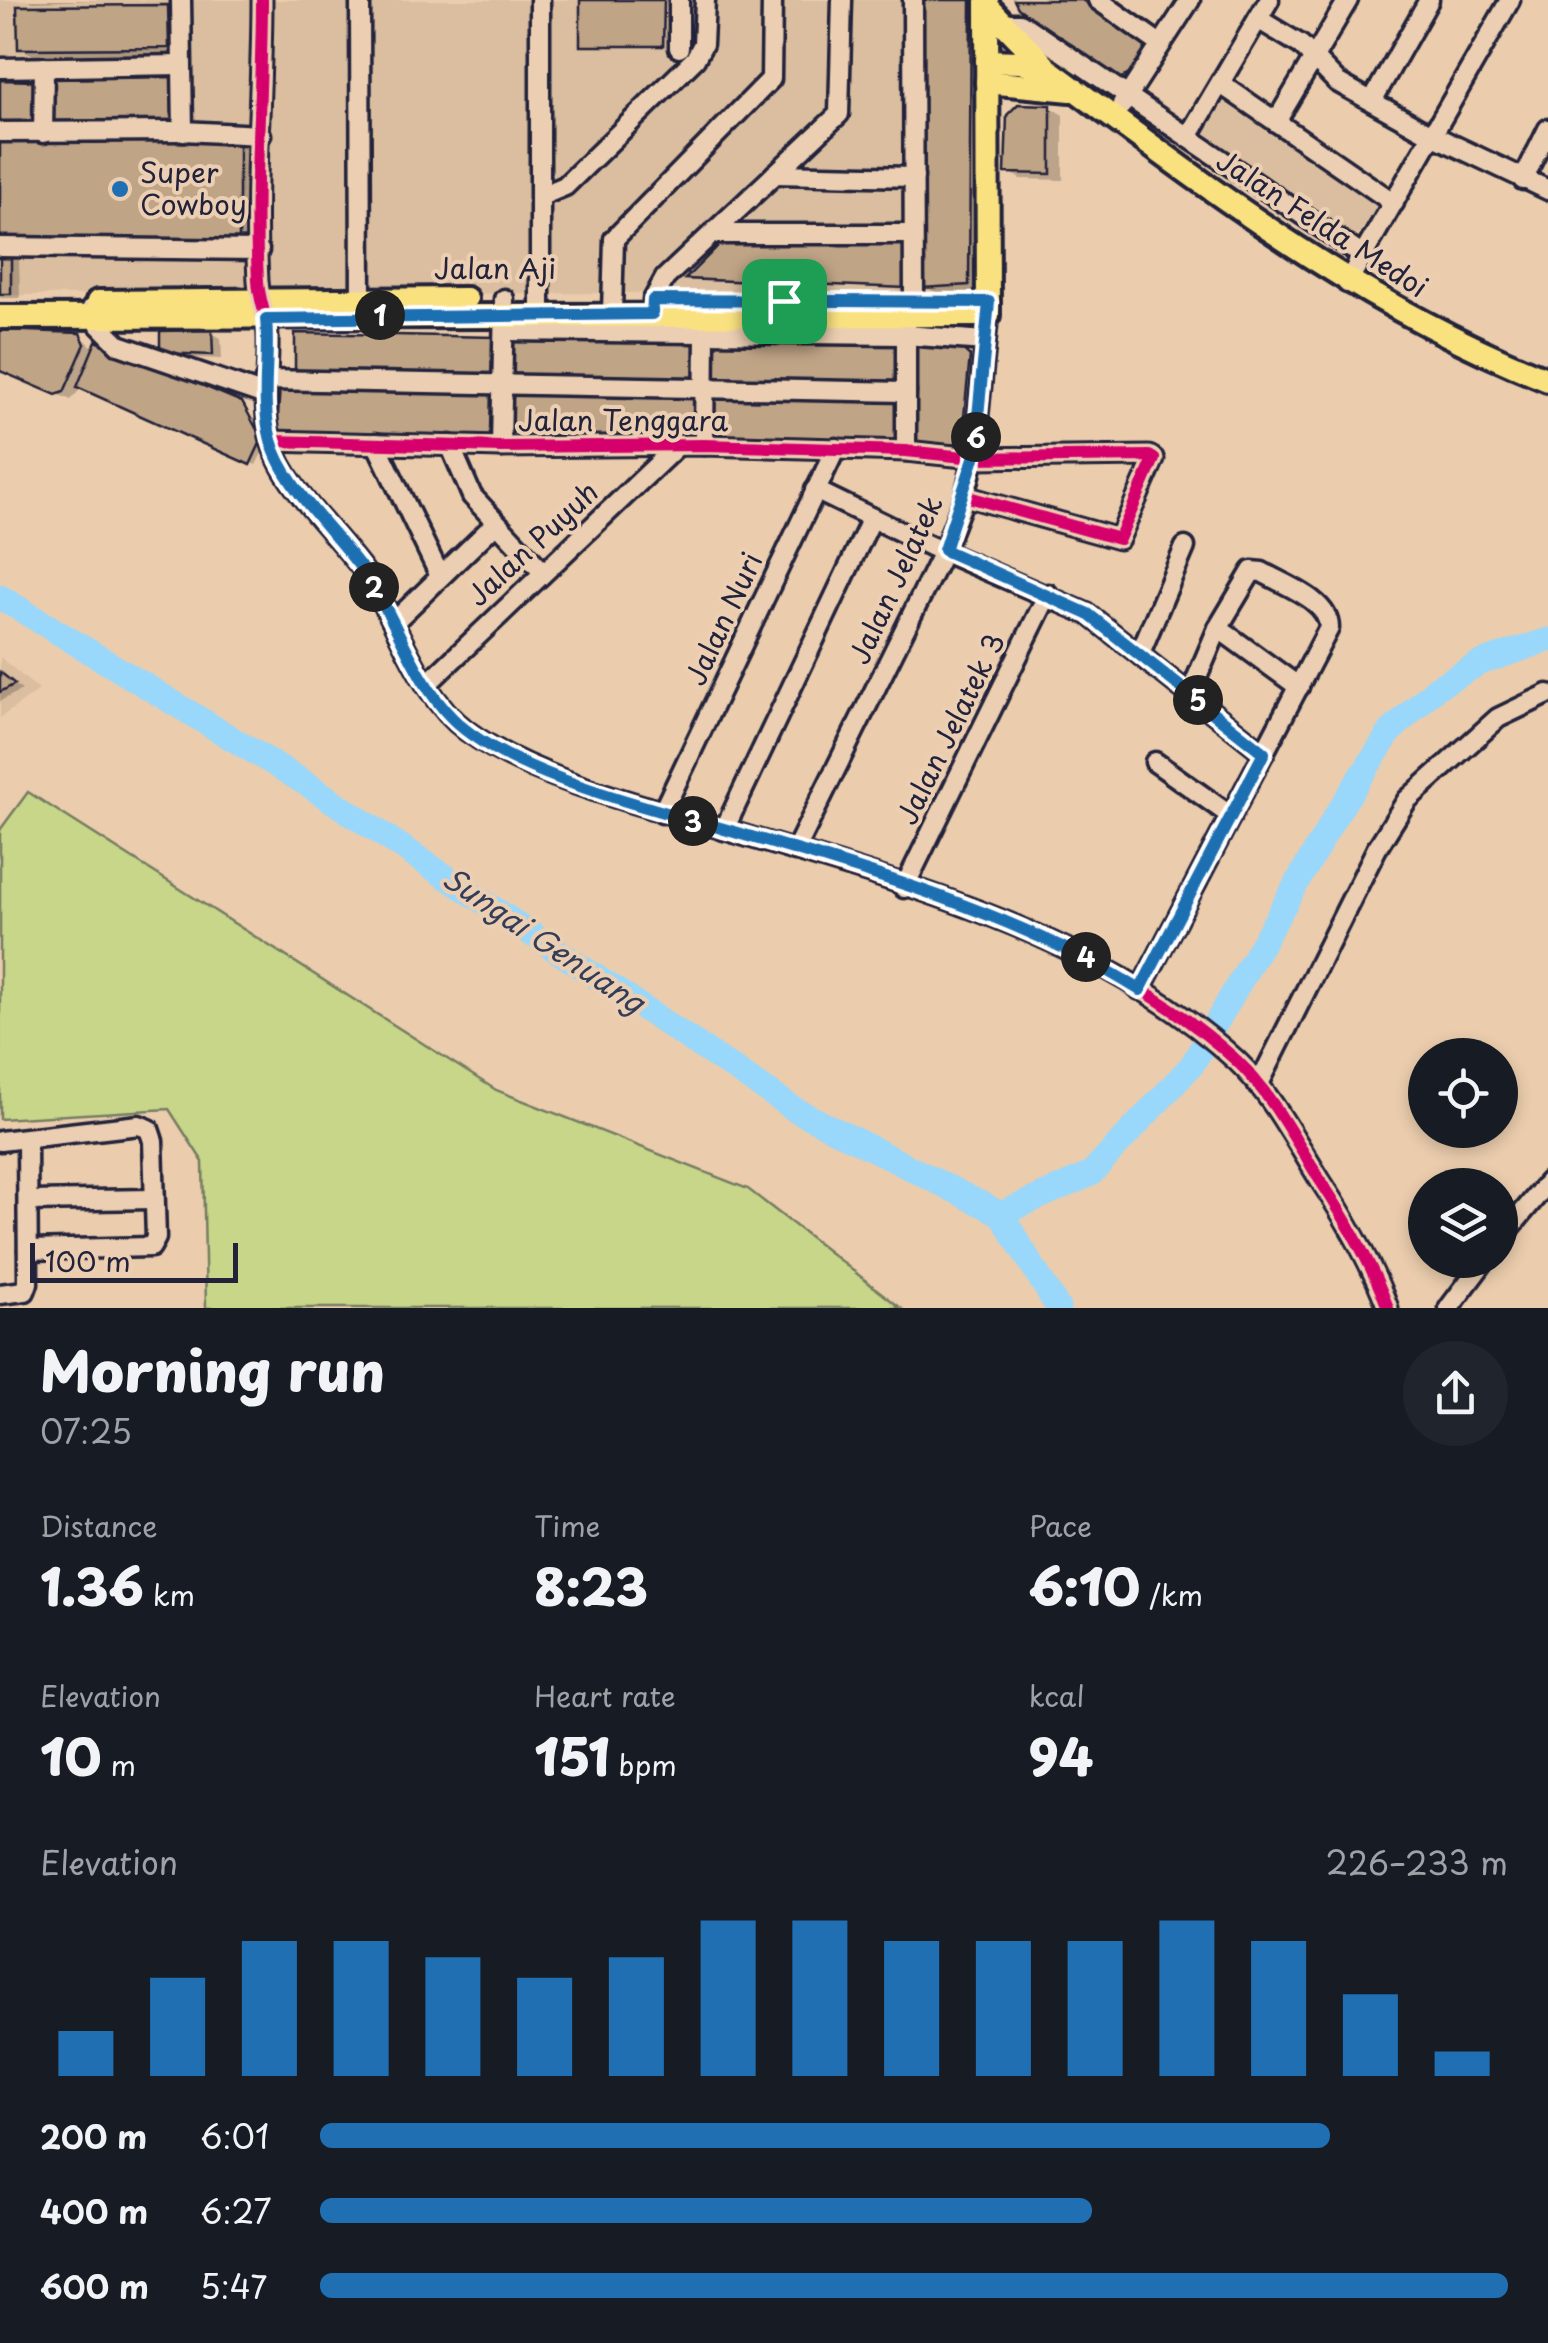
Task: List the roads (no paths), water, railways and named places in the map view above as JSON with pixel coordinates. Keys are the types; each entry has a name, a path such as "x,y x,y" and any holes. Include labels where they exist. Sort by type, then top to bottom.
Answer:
{"main road":[{"path":"989,308 987,72 992,10"},
{"path":"992,10 1042,78"},
{"path":"987,72 1042,78"},
{"path":"988,110 1042,78"},
{"name":"Jalan Felda Medoi","path":"1042,78 1079,92 1347,283 1431,329 1548,380"},
{"name":"Jalan Aji","path":"0,303 93,310 361,306 504,315 540,306 909,317 989,308"},
{"name":"Jalan Aji","path":"0,317 93,310"}],"street":[{"path":"181,0 182,130"},
{"path":"262,0 259,250 271,441 277,459 350,551 452,718 488,744 662,813 795,851 1062,945 1140,990 1238,1062 1258,1086 1348,1224 1388,1308"},
{"path":"360,0 361,306"},
{"path":"540,0 540,306"},
{"path":"678,0 679,48"},
{"path":"540,196 564,186 695,59 703,44 704,0"},
{"path":"611,306 614,239 771,79 772,0"},
{"path":"653,307 665,278 842,108 842,0"},
{"path":"906,450 914,177 913,0"},
{"path":"1098,0 1160,44"},
{"path":"1114,118 1190,0"},
{"path":"1276,122 1348,0"},
{"path":"1372,101 1429,0"},
{"path":"1347,283 1510,0"},
{"path":"1188,137 1262,6 1337,82 1432,135 1548,190"},
{"path":"992,10 1020,24 1362,256"},
{"path":"0,68 181,64"},
{"path":"43,133 44,67"},
{"path":"1221,84 1394,203"},
{"path":"0,132 182,130 261,135"},
{"path":"1523,180 1547,131"},
{"path":"776,174 914,177"},
{"path":"712,234 913,234"},
{"path":"0,247 259,250"},
{"name":"Jalan Jelatek","path":"795,851 944,550 965,496 974,458 989,308"},
{"path":"93,310 119,344 265,388 503,384 906,392"},
{"path":"502,446 504,315 705,332 909,317 985,341"},
{"path":"704,445 705,332"},
{"name":"Jalan Tenggara","path":"271,441 836,448 906,450 974,458 1149,456 1154,466 1119,538 965,496"},
{"path":"376,443 440,576"},
{"path":"450,445 472,496 542,572"},
{"name":"Jalan Puyuh","path":"428,684 677,446"},
{"name":"Jalan Nuri","path":"662,813 836,448"},
{"path":"815,490 1088,614 1264,753"},
{"path":"724,830 872,518"},
{"path":"394,622 495,524"},
{"path":"1140,652 1185,547"},
{"path":"1140,990 1330,628 1329,617 1322,607 1262,572 1252,571 1218,628 1190,694"},
{"name":"Jalan Jelatek 3","path":"904,888 1048,594"},
{"path":"1218,628 1299,687"},
{"path":"1258,1086 1377,848 1407,800 1498,718 1548,694"},
{"path":"1155,762 1231,816"},
{"path":"0,1141 139,1125 149,1129 156,1238 151,1247 28,1250"},
{"path":"8,1294 25,1291 28,1283 27,1140"},
{"path":"1518,1218 1548,1182"},
{"path":"28,1201 154,1200"},
{"path":"1449,1308 1472,1278"}],"waterway":[{"name":"Sungai Genuang","path":"0,597 310,786 794,1109 1001,1214 1058,1308"},
{"path":"1001,1214 1091,1174 1192,1065 1336,815 1390,732 1436,688 1480,663 1548,640"}],"place":[{"name":"Super Cowboy","path":"120,189"}]}
